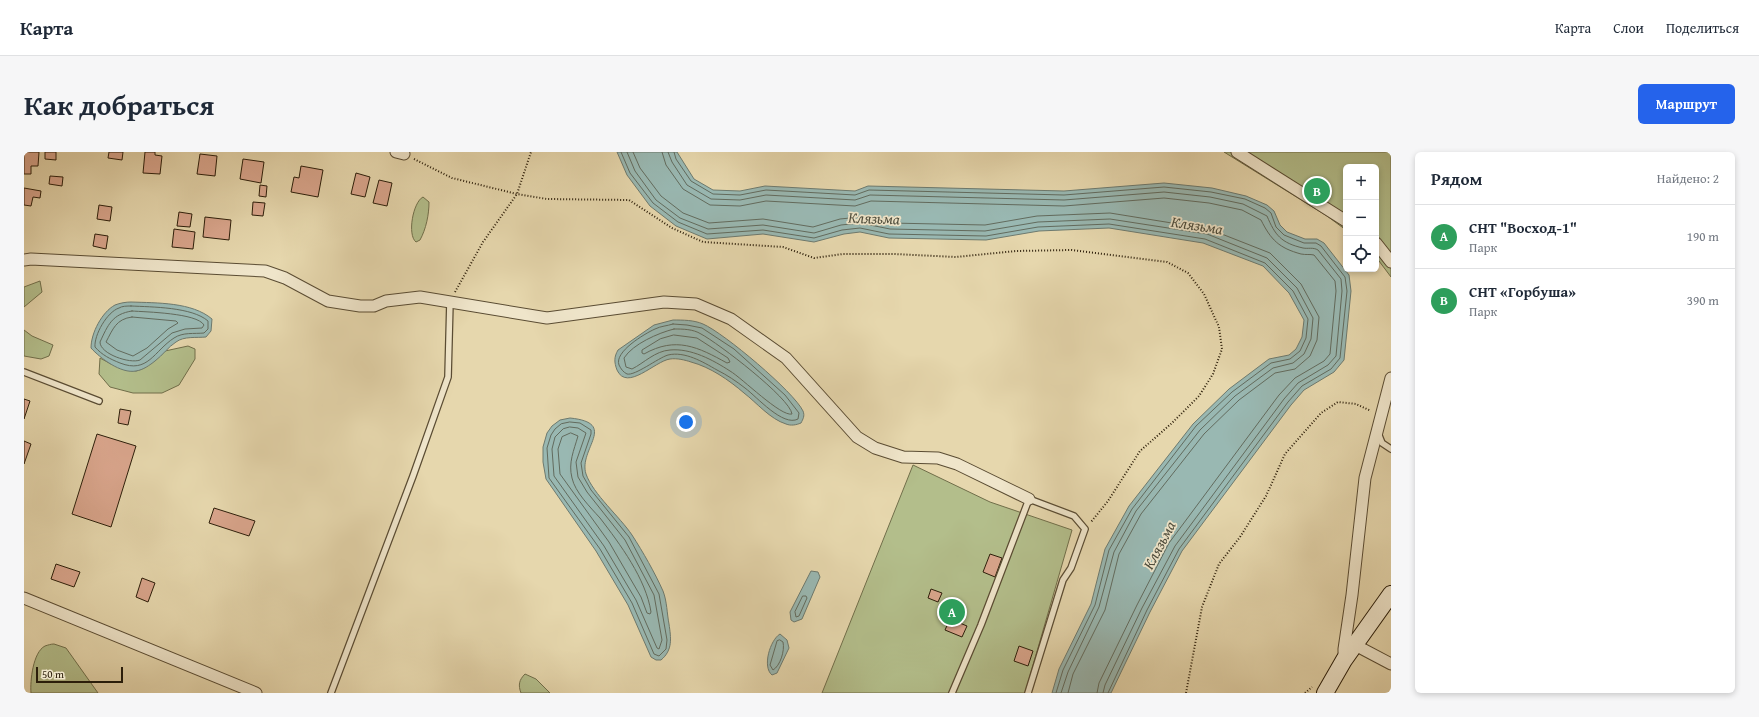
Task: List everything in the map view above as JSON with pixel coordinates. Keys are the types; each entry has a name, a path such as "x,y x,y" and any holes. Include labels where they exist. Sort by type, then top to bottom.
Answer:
{"street":[{"path":"1237,152 1343,219"},
{"path":"1379,247 1391,262"},
{"path":"24,260 38,259 265,271 285,278 328,301 345,305 374,306 403,298 420,297 547,318 664,302 696,304 730,319 786,358 857,437 875,448 902,457 938,458 956,464 1029,499"},
{"path":"1344,660 1344,649 1352,595 1365,478 1391,378"},
{"path":"1325,693 1344,660 1391,594"},
{"path":"24,598 256,693"},
{"path":"1355,645 1391,664"}],"lane":[{"path":"331,693 413,476 448,377 450,301"},
{"path":"24,372 99,401"},
{"path":"1378,425 1382,443 1391,449"},
{"path":"952,693 981,625 1029,499 1074,516 1085,529 1071,568 1063,580 1028,693"}],"path":[{"path":"450,301 483,242 517,194 532,152"},
{"path":"400,153 452,178 517,194 547,199 629,200 672,228 703,242 782,247 814,258 843,254 894,254 956,257 1016,250 1072,250 1167,262 1188,273 1204,294 1219,327 1222,349 1213,374 1199,396 1172,423 1140,451 1108,501 1085,529"},
{"path":"1186,693 1202,608 1219,564 1240,537 1266,496 1285,454 1321,413 1338,402 1356,404 1371,410 1378,425"}],"green space":[{"path":"1224,152 1391,152 1391,277 1379,261 1379,164 1343,164 1343,228 1327,216"},
{"path":"423,197 429,202 428,217 422,236 420,240 416,242 412,233 412,219 416,205"},
{"path":"40,281 42,292 24,307 24,287"},
{"path":"24,330 32,336 53,345 49,356 41,359 24,356"},
{"path":"188,346 195,349 195,359 179,385 162,393 133,393 110,387 99,374 100,358 111,364 136,371 144,368 165,351"},
{"path":"913,465 990,502 1072,530 1025,693 822,693"},
{"path":"54,644 66,648 98,693 31,693 31,681 35,660 41,649 45,646"},
{"path":"525,674 536,679 550,693 521,693 521,678"}],"water":[{"name":"Клязьма","path":"617,152 677,152 694,179 713,190 740,191 765,186 855,191 868,186 1064,191 1164,183 1212,188 1246,196 1267,205 1274,211 1280,225 1287,232 1305,239 1317,239 1324,243 1343,267 1343,272 1347,272 1349,275 1351,291 1344,360 1334,372 1304,390 1291,405 1182,551 1150,612 1111,693 1052,693 1059,669 1091,604 1105,549 1129,506 1193,424 1229,389 1269,359 1289,355 1296,349 1302,337 1304,320 1289,293 1263,266 1203,243 1109,228 1039,231 986,240 889,238 860,232 844,234 814,242 763,234 707,239 676,226 650,206 627,175"},
{"path":"131,302 174,304 195,309 212,319 211,331 206,337 186,338 179,340 170,346 149,366 144,368 136,371 130,371 118,368 91,348 91,342 98,324 110,308 115,305"},
{"path":"673,320 685,320 703,324 741,350 773,377 797,402 804,413 801,423 790,425 780,422 769,415 726,379 698,364 678,359 670,359 634,377 627,378 622,376 617,370 615,362 615,357 618,350 654,325"},
{"path":"570,418 584,421 592,425 594,431 593,438 585,465 589,482 632,535 649,563 663,591 671,639 668,652 661,660 656,660 651,657 628,605 596,551 546,479 543,462 543,447 547,433 552,426 560,420"},
{"path":"811,571 818,572 820,577 802,619 794,622 791,620 790,612"},
{"path":"780,634 787,640 789,648 777,673 772,675 768,666 768,654 776,637"}],"building":[{"path":"24,152 39,152 38,166 31,166 31,174 24,174"},
{"path":"45,152 56,152 56,160 45,159"},
{"path":"109,152 123,152 122,160 108,158"},
{"path":"145,152 155,152 155,155 162,156 160,174 143,173"},
{"path":"200,154 217,156 215,176 197,174"},
{"path":"243,159 264,162 261,183 240,179"},
{"path":"301,166 323,170 318,197 291,192 294,177 299,178"},
{"path":"356,173 370,177 365,197 351,194"},
{"path":"50,176 63,177 62,186 49,184"},
{"path":"379,180 392,183 387,206 373,203"},
{"path":"260,185 267,186 266,197 259,196"},
{"path":"24,188 41,191 40,198 33,197 31,206 24,205"},
{"path":"253,202 265,203 263,216 252,215"},
{"path":"99,205 112,207 110,221 97,219"},
{"path":"179,212 192,214 190,227 177,226"},
{"path":"205,217 231,220 229,240 203,237"},
{"path":"174,229 195,232 193,249 172,247"},
{"path":"95,234 108,236 106,249 93,246"},
{"path":"24,399 30,401 24,419"},
{"path":"120,409 131,411 128,425 118,423"},
{"path":"97,434 136,446 111,527 72,514"},
{"path":"24,441 31,444 24,464"},
{"path":"214,508 255,521 249,536 209,523"},
{"path":"990,554 1002,558 995,577 983,572"},
{"path":"56,564 80,572 74,587 51,579"},
{"path":"142,578 155,583 148,602 136,597"},
{"path":"931,589 942,593 938,602 928,598"},
{"path":"950,619 967,626 962,637 945,630"},
{"path":"1019,646 1033,651 1028,666 1014,661"}],"place":[{"name":"СНТ «Горбуша»","path":"1317,191"},
{"name":"СНТ \"Восход-1\"","path":"952,612"}]}
